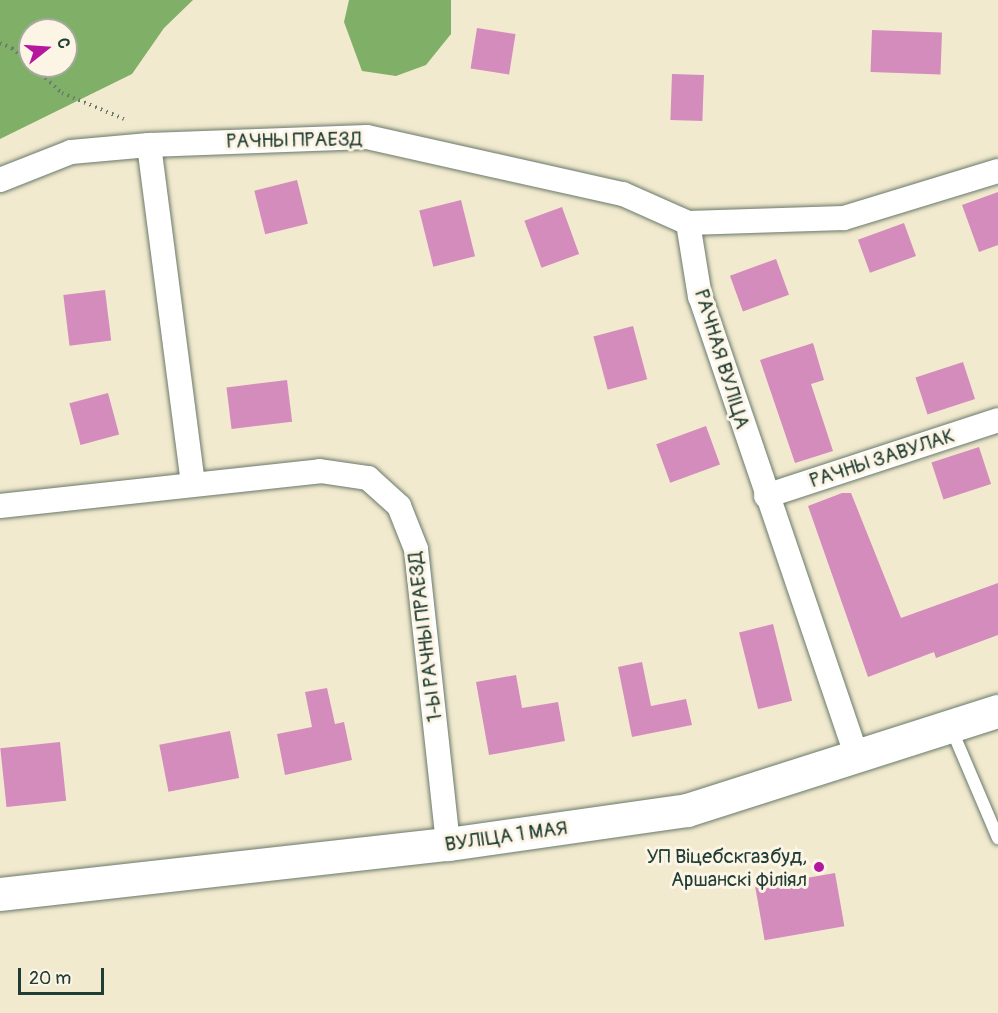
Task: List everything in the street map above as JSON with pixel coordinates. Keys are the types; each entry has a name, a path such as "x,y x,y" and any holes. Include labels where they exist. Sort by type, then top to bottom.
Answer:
{"street":[{"name":"РАЧНЫ ПРАЕЗД","path":"0,180 71,152 149,145 367,137 623,194 688,223"},
{"path":"149,145 193,483"},
{"path":"688,223 844,218 998,171"},
{"name":"РАЧНАЯ ВУЛІЦА","path":"688,223 700,297 766,496 857,757"},
{"name":"РАЧНЫ ЗАВУЛАК","path":"766,496 998,420"},
{"name":"1-Ы РАЧНЫ ПРАЕЗД","path":"0,506 193,483 320,471 368,478 399,506 416,549 448,844"},
{"name":"ВУЛІЦА 1 МАЯ","path":"0,894 448,844 687,810 998,711"}],"lane":[{"path":"951,727 998,838"}],"path":[{"path":"0,43 18,53"},
{"path":"45,78 62,93 126,120"}],"green space":[{"path":"0,0 193,0 164,28 132,74 0,139"},
{"path":"349,0 451,0 451,34 426,65 396,76 362,71 344,22"}],"building":[{"path":"477,28 516,34 509,75 471,68"},
{"path":"872,30 942,32 940,74 871,72"},
{"path":"672,74 704,75 702,121 670,120"},
{"path":"297,180 308,224 265,234 254,191"},
{"path":"998,192 998,245 979,252 962,205"},
{"path":"461,200 475,256 433,267 419,210"},
{"path":"562,207 579,254 542,268 524,221"},
{"path":"904,223 916,256 870,273 858,240"},
{"path":"776,259 789,295 743,311 730,276"},
{"path":"105,290 111,341 70,346 63,295"},
{"path":"633,326 647,379 608,390 593,337"},
{"path":"813,343 824,380 811,384 833,451 795,463 760,360"},
{"path":"963,362 975,399 927,415 915,377"},
{"path":"287,380 292,422 232,429 226,387"},
{"path":"108,393 119,435 80,445 69,403"},
{"path":"706,426 720,465 670,483 656,444"},
{"path":"979,447 991,484 943,500 931,462"},
{"path":"842,493 851,493 901,618 998,583 998,635 936,658 934,652 868,677 808,506"},
{"path":"773,624 792,701 758,709 739,632"},
{"path":"642,662 651,706 686,699 692,725 632,737 618,667"},
{"path":"516,675 522,708 558,702 565,741 489,755 476,682"},
{"path":"327,688 335,724 344,722 352,760 285,775 277,734 312,727 305,692"},
{"path":"230,731 239,778 168,792 159,745"},
{"path":"60,742 66,801 6,807 0,748"},
{"path":"835,873 844,926 765,940 755,887"}],"place":[{"name":"УП Віцебскгазбуд, Аршанскі філіял","path":"819,867"}]}
